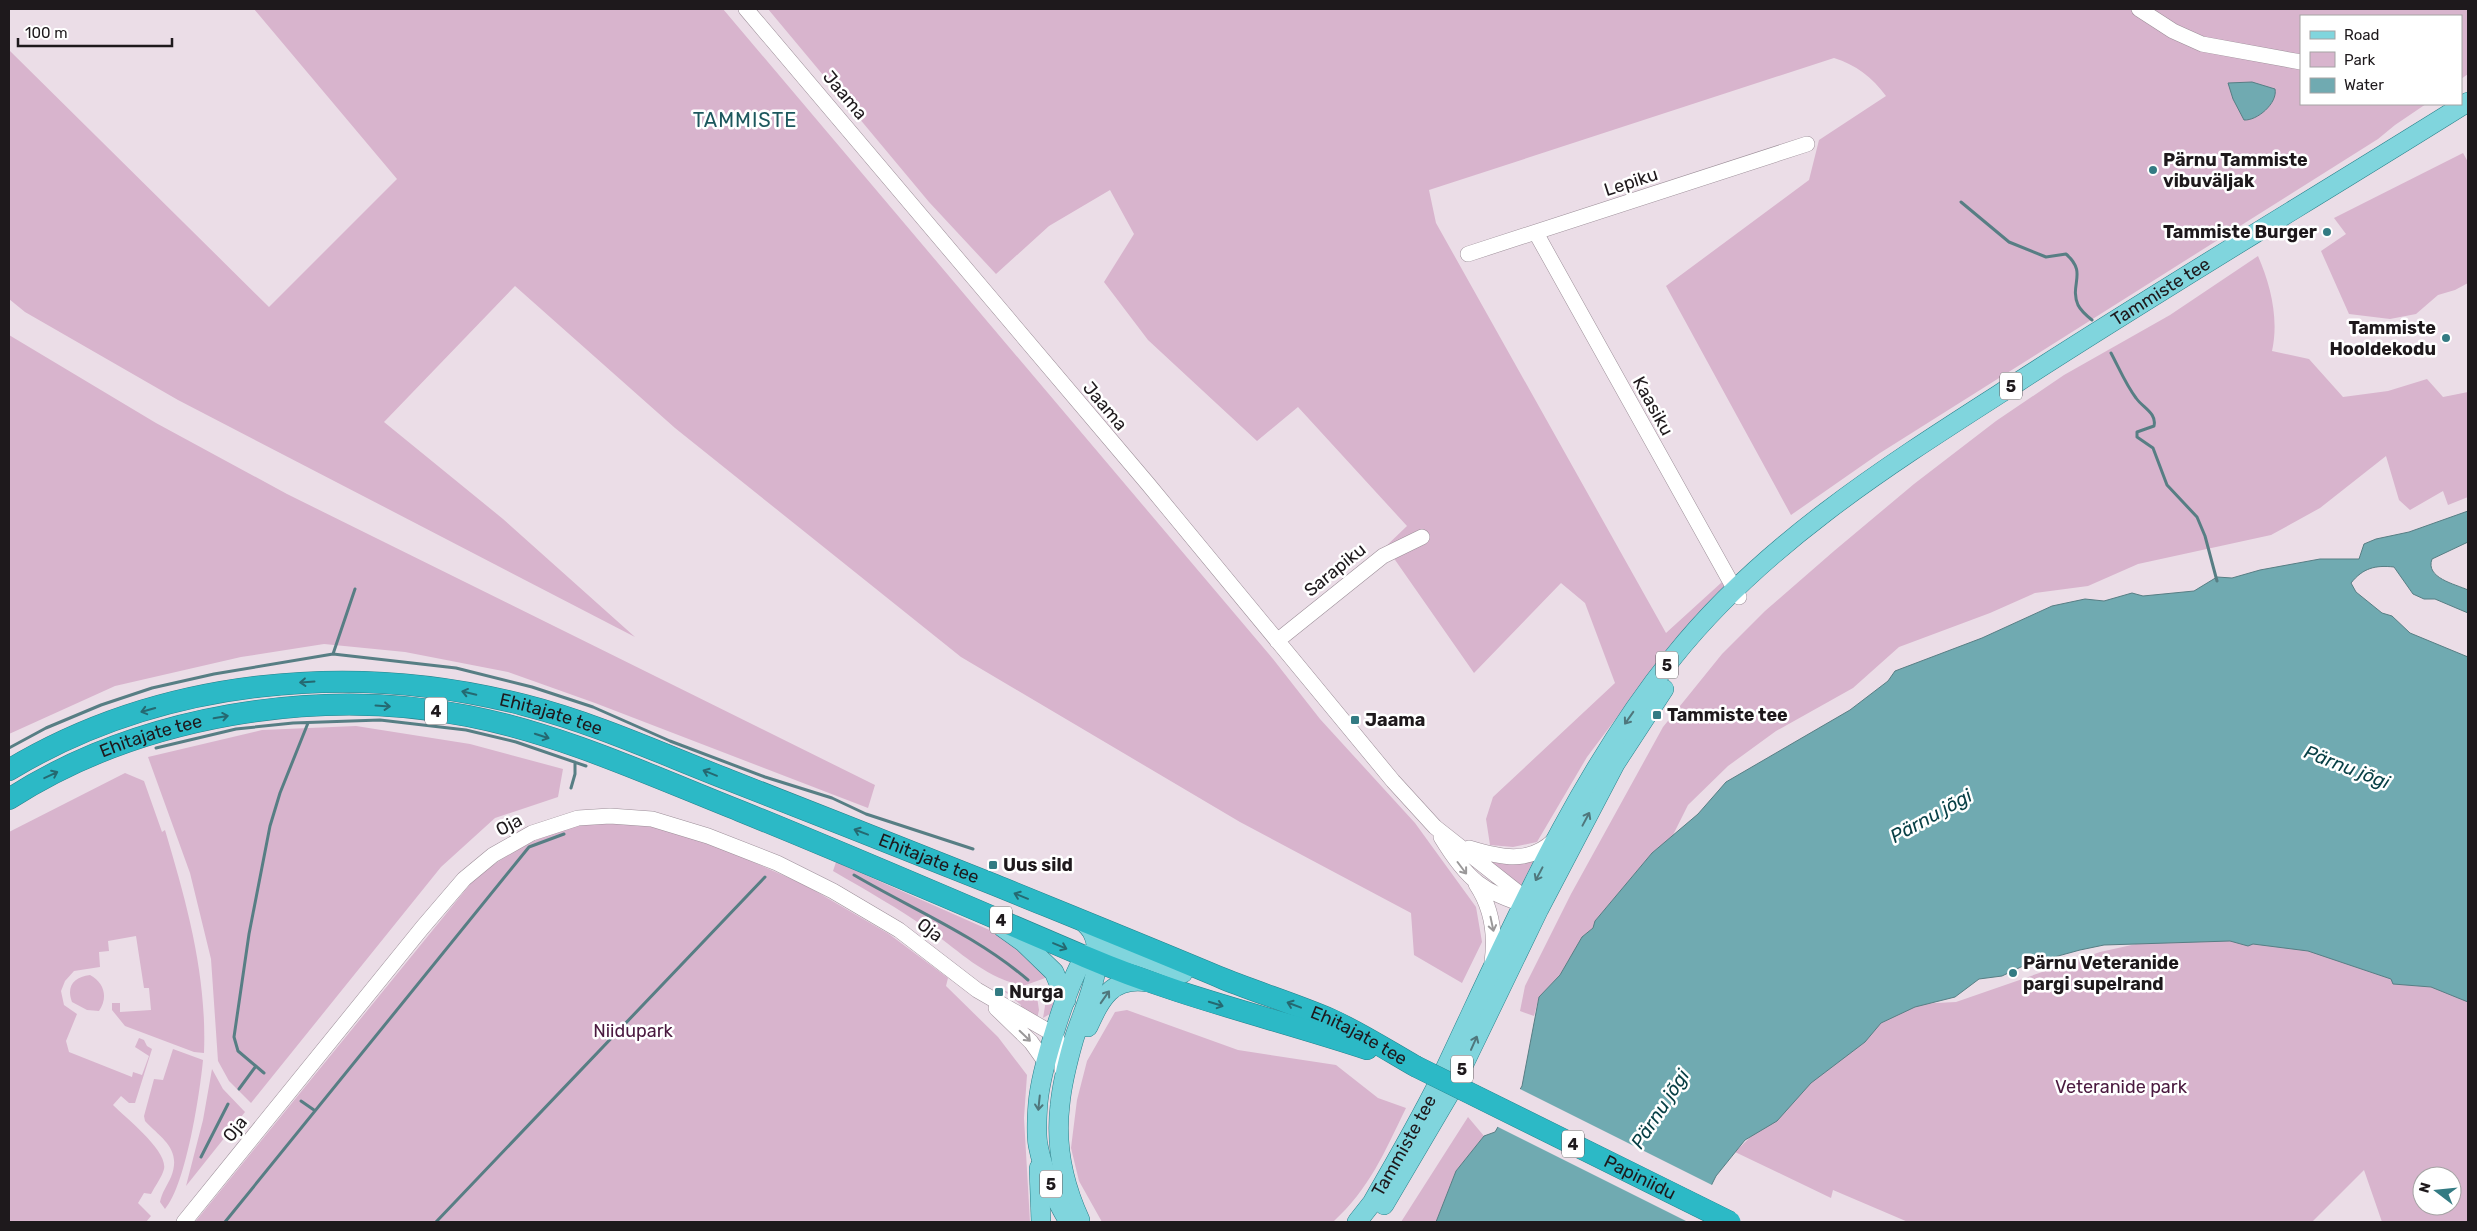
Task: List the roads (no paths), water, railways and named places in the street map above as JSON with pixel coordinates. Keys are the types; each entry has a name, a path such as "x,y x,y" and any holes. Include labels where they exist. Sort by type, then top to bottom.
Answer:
{"highway":[{"name":"Ehitajate tee","path":"9,770 78,736 125,717 216,693 270,684 345,681 410,684 452,690 524,705 567,718 900,847 1248,988 1328,1018 1415,1066"},
{"name":"Ehitajate tee","path":"9,799 32,784 90,758 172,728 218,717 318,706 373,706 468,716 526,731 640,771 855,857 1092,956 1147,982 1327,1036 1415,1066"},
{"name":"Papiniidu","path":"1415,1066 1730,1222"}],"main road":[{"name":"Tammiste tee","path":"1372,1222 1401,1179 1450,1093 1529,904 1562,831 1603,758 1676,653 1737,593 1932,438 2090,336 2462,105"},
{"name":"Tammiste tee","path":"1357,1222 1372,1203 1439,1080 1492,967 1529,904 1615,764 1673,676 1737,593"},
{"path":"855,857 868,870 994,922 1014,935 1057,975 1066,1000"},
{"path":"1082,921 1092,932 1092,956 1114,951 1144,958 1217,986 1248,988"},
{"name":"5","path":"1069,1222 1055,1196 1038,1144 1038,1103 1046,1063 1066,1000 1092,956"},
{"name":"5","path":"1081,1222 1072,1203 1060,1155 1058,1120 1062,1088 1074,1039 1091,990 1092,956"},
{"path":"1062,1088 1091,1021 1111,989 1128,981 1147,982"},
{"path":"1038,1144 1041,1222"}],"street":[{"name":"Jaama","path":"746,9 1278,641 1392,781 1435,827 1529,904"},
{"path":"2139,9 2173,31 2202,44 2300,62"},
{"name":"Lepiku","path":"1468,254 1807,144"},
{"name":"Kaasiku","path":"1536,233 1737,593"},
{"name":"Sarapiku","path":"1278,641 1383,556 1422,537"},
{"name":"Oja","path":"184,1222 422,928 464,880 493,855 532,833 578,818 610,816 652,819 708,836 776,863 833,891 899,930 977,990 1031,1042 1046,1063"},
{"name":"Jaama","path":"1435,827 1449,850 1482,893 1493,926 1492,967"},
{"name":"Jaama","path":"1457,844 1490,854 1515,858 1540,852 1562,831"},
{"name":"Jaama","path":"1476,883 1495,895 1529,904"},
{"name":"Oja","path":"977,990 1055,1035"},
{"path":"1055,1035 1062,1050 1062,1088"}],"water":[{"path":"2252,82 2275,89 2275,94 2266,110 2255,118 2244,120 2233,99 2228,83"},
{"name":"Pärnu jõgi","path":"2468,511 2468,542 2432,559 2431,566 2437,576 2468,590 2468,613 2435,599 2424,599 2413,594 2394,567 2375,567 2360,574 2351,583 2356,592 2382,613 2392,616 2410,633 2468,657 2468,1002 2431,987 2393,984 2391,979 2308,951 2253,944 2248,946 2230,941 2104,945 2080,950 2025,965 2002,976 1979,979 1955,997 1915,1007 1881,1023 1865,1042 1811,1083 1777,1121 1745,1140 1716,1176 1693,1222 1436,1222 1456,1171 1484,1136 1495,1132 1522,1086 1539,997 1560,975 1582,937 1593,928 1595,921 1652,853 1698,814 1726,782 1850,710 1888,681 1895,671 1982,638 2052,606 2085,599 2104,601 2132,593 2143,596 2194,591 2217,577 2232,578 2260,570 2320,559 2359,559 2364,544 2376,539 2409,532"}],"waterway":[{"path":"1961,202 2009,242 2046,257 2066,254 2076,267 2075,291 2078,305 2092,320"},
{"path":"2111,353 2132,393 2149,411 2154,421 2154,426 2137,432 2137,437 2153,448 2167,485 2197,517 2205,536 2217,581"},
{"path":"333,654 355,589"},
{"path":"9,748 46,728 101,705 152,688 214,674 333,654 456,668 532,687 593,707 670,741 765,777 832,798 866,814 973,849"},
{"path":"156,748 236,729 293,723 380,720 466,730 516,742 586,766"},
{"path":"264,1073 238,1051 234,1037 249,934 270,826 280,793 308,723"},
{"path":"571,788 575,774 575,762"},
{"path":"225,1222 529,847 564,834"},
{"path":"854,875 966,936 1028,980"},
{"path":"436,1222 765,877"},
{"path":"239,1089 256,1066"},
{"path":"301,1101 314,1110"},
{"path":"201,1157 228,1104"}],"place":[{"name":"Pärnu Tammiste vibuväljak","path":"2153,170"},
{"name":"Tammiste Burger","path":"2327,232"},
{"name":"Tammiste Hooldekodu","path":"2446,338"},
{"name":"Tammiste tee","path":"1657,715"},
{"name":"Jaama","path":"1355,720"},
{"name":"Uus sild","path":"993,865"},
{"name":"Pärnu Veteranide pargi supelrand","path":"2013,973"},
{"name":"Nurga","path":"999,992"}],"district":[{"name":"TAMMISTE","path":"745,120"}],"park label":[{"name":"Niidupark","path":"633,1031"},
{"name":"Veteranide park","path":"2121,1087"}]}
